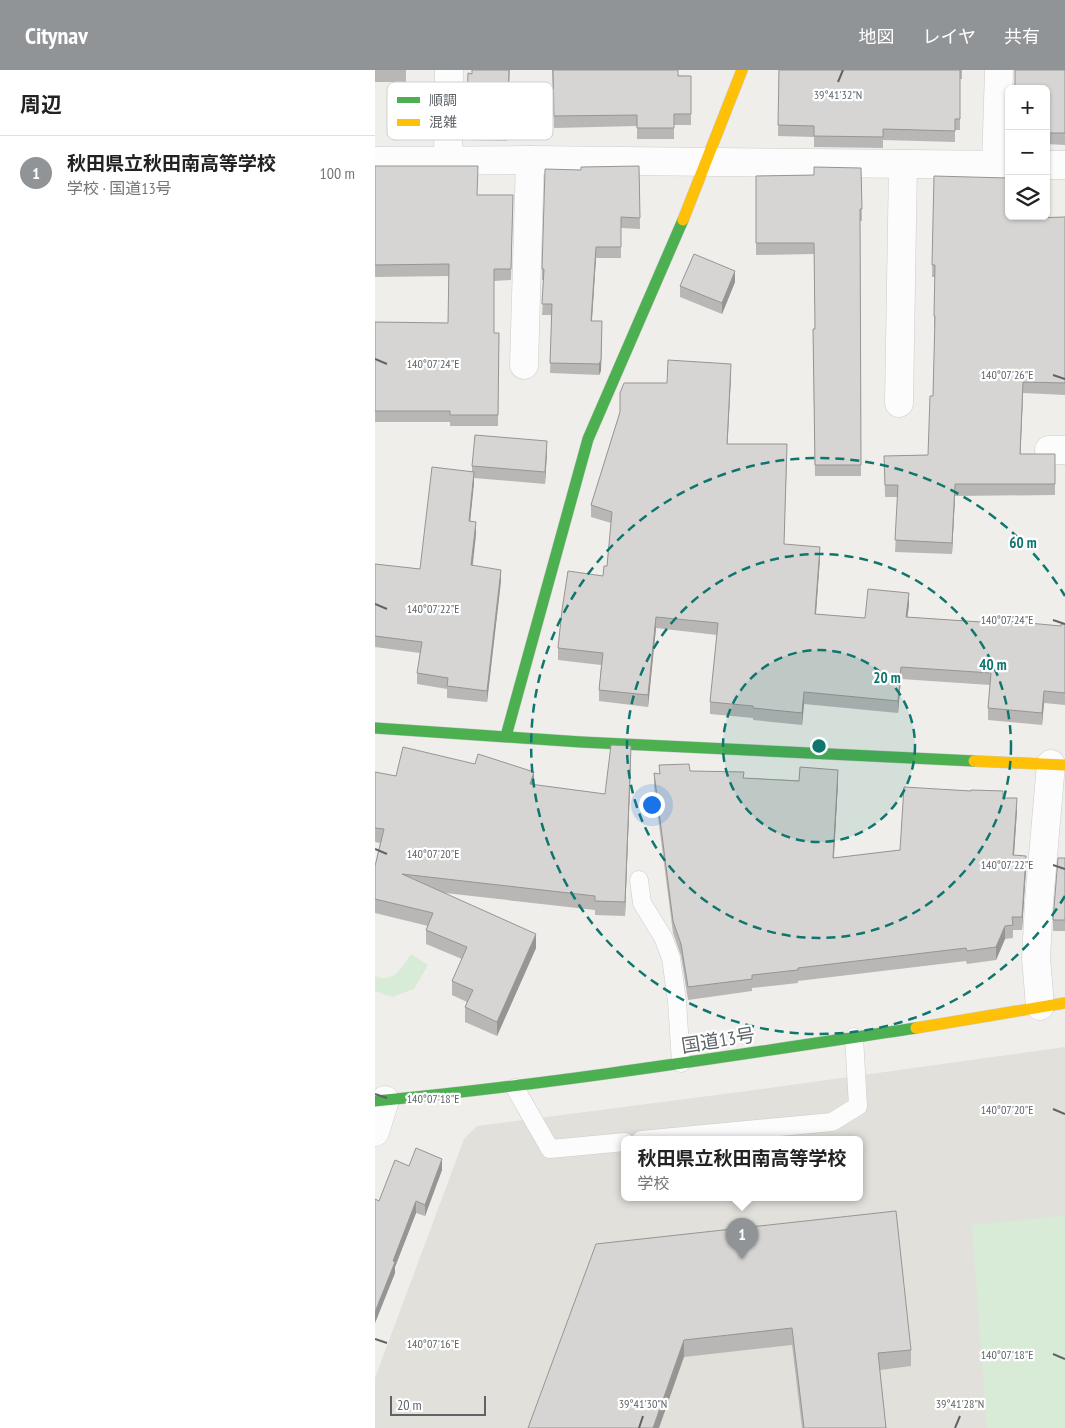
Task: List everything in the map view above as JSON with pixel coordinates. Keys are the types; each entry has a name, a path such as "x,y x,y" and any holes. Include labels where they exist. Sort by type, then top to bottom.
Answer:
{"main road":[{"path":"506,736 588,439 691,202 742,70"},
{"path":"375,728 581,742 1058,765"},
{"name":"国道13号","path":"380,1100 515,1088 960,1021 1052,1005"}],"street":[{"path":"375,161 530,160 1002,165 999,70"},
{"path":"447,140 447,161"},
{"path":"524,365 530,160"},
{"path":"899,403 903,164"},
{"path":"1050,165 1065,165"},
{"path":"1052,1005 1036,958 1039,902 1058,765"},
{"path":"375,1132 380,1100"}],"lane":[{"path":"639,880 642,904 663,937 671,958 677,1000 681,1063"},
{"path":"683,1136 832,1122 858,1106 854,1037"},
{"path":"515,1088 550,1149 621,1142"}],"shaded area":[{"path":"1065,1047 1065,1428 375,1428 375,1378 464,1139 477,1126"}],"green space":[{"path":"411,954 428,965 414,989 392,997 375,991 375,976 387,978 397,973"},
{"path":"1065,1216 1065,1428 987,1428 972,1225"}],"building":[{"path":"472,70 509,70 509,82 468,82 468,73 472,74"},
{"path":"553,70 678,70 678,76 691,76 691,114 674,114 674,128 637,128 637,115 554,116"},
{"path":"779,70 960,70 960,119 955,119 955,131 883,129 883,137 814,136 814,126 778,125"},
{"path":"1015,70 1065,70 1065,133 1050,133 1050,85 1015,85"},
{"path":"375,166 478,166 477,195 513,195 511,269 494,269 494,333 499,333 498,415 450,415 450,411 375,411 375,322 448,323 449,264 375,265"},
{"path":"639,166 640,218 621,217 621,247 596,247 591,321 602,321 601,360 599,364 550,363 552,304 542,304 545,169 581,170 581,167"},
{"path":"814,167 861,168 861,465 815,465 814,243 756,243 756,176 814,175"},
{"path":"934,176 1005,178 1005,220 1050,220 1050,217 1065,217 1065,383 1023,382 1020,454 1055,454 1055,484 955,484 952,543 895,540 898,485 885,485 884,456 928,455 930,396 933,396 935,316 935,265 932,265"},
{"path":"694,254 735,271 722,303 680,286"},
{"path":"668,360 731,364 727,444 787,444 784,544 820,547 815,614 865,618 868,589 909,593 906,617 996,623 996,620 1061,626 1061,624 1065,624 1065,693 1044,691 1042,713 988,708 991,673 901,667 898,701 804,692 802,713 710,702 718,623 656,617 648,695 599,690 603,653 558,648 568,571 603,576 604,566 607,566 612,512 591,505 620,412 620,393 624,383 667,383"},
{"path":"475,435 547,441 545,472 472,466"},
{"path":"432,467 474,472 469,521 476,522 471,565 501,570 487,691 447,686 448,678 417,673 422,642 375,636 375,564 420,569"},
{"path":"611,745 631,746 625,902 595,901 595,896 402,874 536,934 497,1022 465,1007 473,990 452,981 467,947 426,930 433,913 375,899 375,866 384,829 375,828 375,772 396,776 403,747 475,764 478,754 534,772 530,784 605,794"},
{"path":"689,764 690,771 744,772 743,778 799,781 800,767 838,770 833,858 900,850 904,787 1003,791 1003,798 1017,798 1013,855 1026,856 1022,917 1012,917 1013,925 1005,926 996,947 967,951 966,948 798,968 798,970 752,975 752,979 688,987 681,944 673,921 654,773 660,774 659,765"},
{"path":"1058,858 1065,858 1065,920 1053,920"},
{"path":"416,1148 442,1159 425,1205 416,1201 375,1312 375,1199 379,1201 395,1160 409,1166"},
{"path":"896,1211 911,1350 878,1353 886,1428 804,1428 792,1328 684,1340 653,1428 528,1428 596,1244"}],"traffic: fast":[{"path":"506,736 588,439 683,220"},
{"path":"375,728 581,742 974,761"},
{"path":"375,1101 578,1078 916,1028"}],"traffic: slow":[{"path":"683,220 742,70"},
{"path":"974,761 1065,765"},
{"path":"916,1028 1065,1003"}],"place":[{"name":"秋田県立秋田南高等学校","path":"742,1259"}]}
